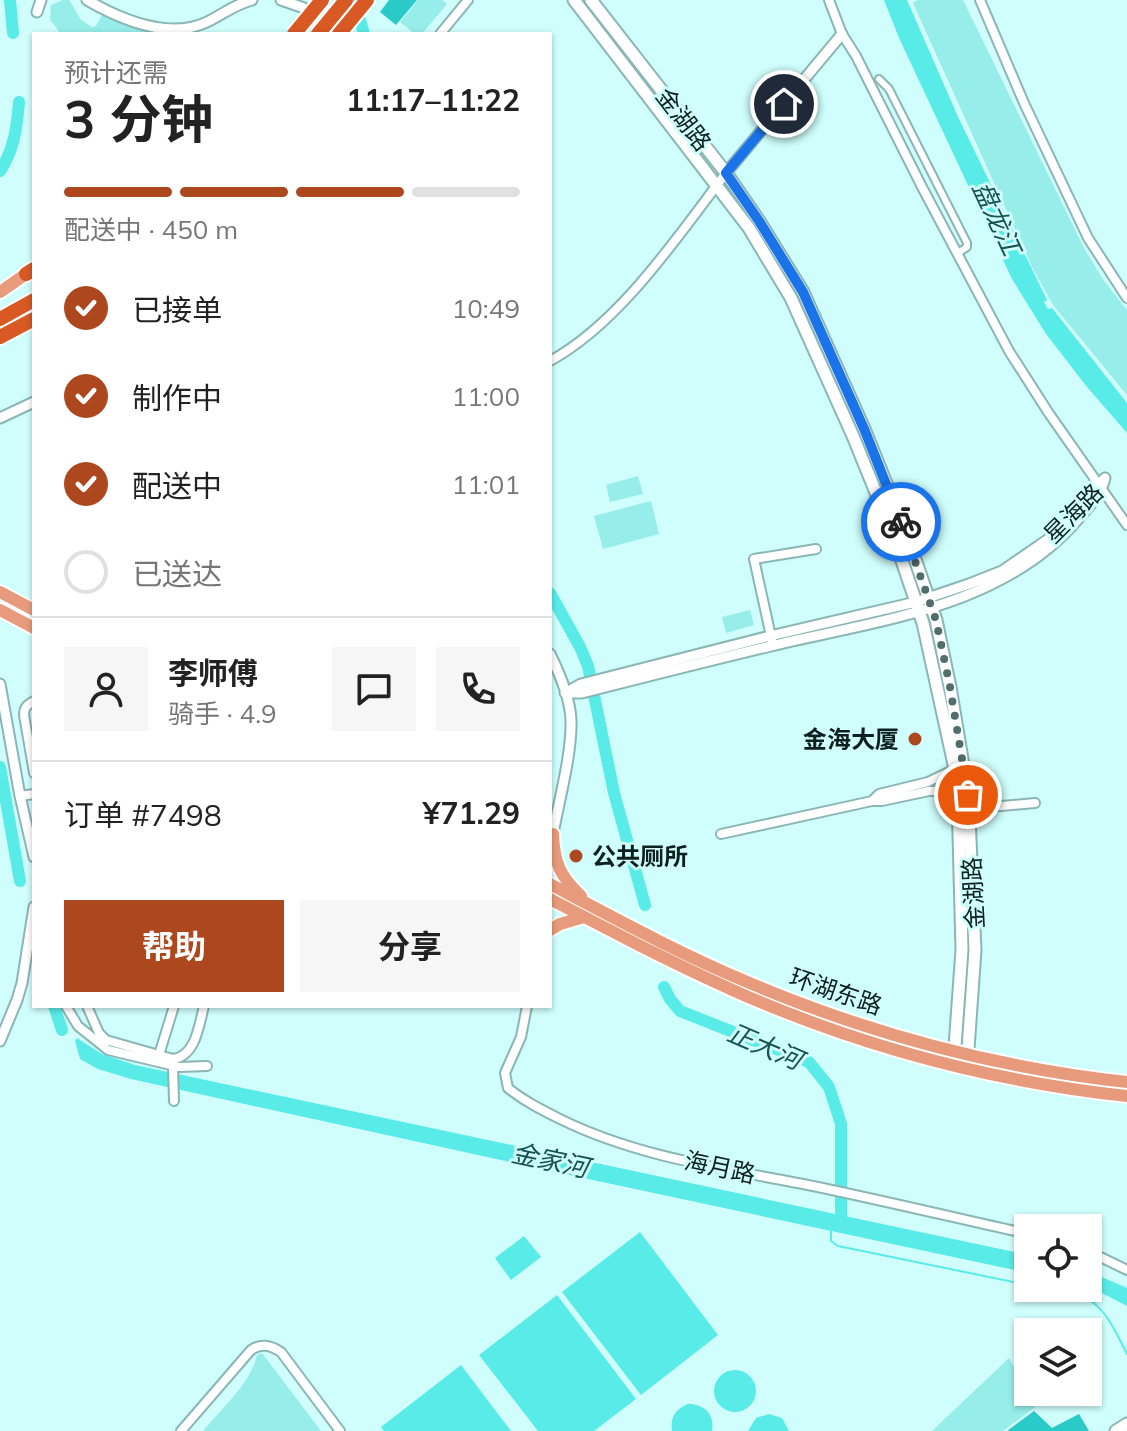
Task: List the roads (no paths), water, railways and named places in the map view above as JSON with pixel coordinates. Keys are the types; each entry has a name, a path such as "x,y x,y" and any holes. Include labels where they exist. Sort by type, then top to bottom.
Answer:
{"highway":[{"path":"296,32 322,0"},
{"path":"320,32 346,0"},
{"path":"341,32 367,0"},
{"path":"0,319 32,301"},
{"path":"0,337 32,320"}],"main road":[{"name":"金湖路","path":"574,0 749,228 791,298 894,537 923,623 958,791 962,950 960,1066"},
{"name":"金湖路","path":"591,0 726,173 803,292 906,533 930,602 950,687 968,795 975,950 961,1052"},
{"path":"0,292 30,272"},
{"path":"0,592 32,609"},
{"path":"0,610 32,627"},
{"path":"552,836 558,868 587,910 552,929"},
{"name":"环湖东路","path":"552,885 587,910 692,972 829,1028 913,1055 960,1066 1059,1087 1127,1096"},
{"name":"环湖东路","path":"552,900 587,910 752,984 832,1015 961,1052 1060,1073 1127,1082"},
{"path":"1116,1431 1127,1424"}],"street":[{"path":"37,12 39,0"},
{"path":"87,0 124,18 184,29 208,22 252,0"},
{"path":"281,0 304,8"},
{"path":"442,32 468,0"},
{"path":"829,0 842,34 1018,367 1127,525"},
{"path":"980,0 1024,103 1088,238 1127,298"},
{"path":"552,360 598,328 618,307 842,34"},
{"path":"879,79 889,89 967,243 967,247 958,253"},
{"path":"0,418 32,403"},
{"name":"星海路","path":"565,693 772,640 969,595 1030,563 1054,544 1100,488"},
{"path":"772,640 754,559 816,549"},
{"path":"552,659 571,717 552,836"},
{"path":"0,684 32,848"},
{"path":"32,702 24,710 32,761"},
{"path":"872,801 879,794 928,782 955,769"},
{"path":"721,834 872,801 929,791 958,791"},
{"path":"20,796 32,794"},
{"path":"969,809 1035,803"},
{"path":"0,1041 6,1015 22,983 32,920"},
{"path":"67,1008 78,1026 108,1050 174,1070 207,1066"},
{"path":"88,1008 99,1033 106,1040 173,1059 188,1053 203,1008"},
{"path":"159,1055 173,1008"},
{"name":"海月路","path":"527,1008 521,1037 505,1073 508,1088 577,1128 663,1156 1014,1231"},
{"path":"174,1070 174,1096"},
{"path":"1102,1258 1127,1270"},
{"path":"181,1431 251,1350 263,1345 281,1352 340,1431"}],"water":[{"name":"盘龙江","path":"884,0 907,0 959,119 1047,300 1044,302 1127,403 1127,433 1046,334 1012,279"},
{"path":"77,1038 102,1054 135,1065 1014,1252 1014,1270 131,1079 98,1069 80,1059 75,1041"},
{"path":"640,1232 718,1335 641,1395 562,1292"},
{"path":"524,1236 541,1257 511,1280 495,1258"},
{"path":"1102,1277 1127,1288 1127,1306 1102,1293"},
{"path":"557,1295 636,1399 594,1431 538,1431 479,1355"},
{"path":"461,1365 511,1431 384,1431 381,1427"},
{"path":"735,1370 750,1376 756,1391 750,1406 735,1412 720,1406 714,1391 720,1376"},
{"path":"688,1404 707,1411 712,1420 712,1431 672,1431 674,1414"},
{"path":"769,1414 782,1418 789,1431 748,1431 756,1418"}],"waterway":[{"name":"金家河","path":"10,0 13,33"},
{"name":"正大河","path":"354,0 363,32"},
{"name":"金家河","path":"0,171 14,138 19,102"},
{"name":"正大河","path":"552,597 588,666 614,793 645,905"},
{"name":"金家河","path":"0,767 20,881"},
{"name":"正大河","path":"664,987 680,1011 809,1062 829,1087 841,1124 841,1224"},
{"name":"金家河","path":"55,1008 62,1030"},
{"path":"831,1231 831,1241 838,1246 1014,1282"},
{"path":"1092,1302 1108,1318 1127,1354"}],"place":[{"name":"金海大厦","path":"915,739"},
{"name":"公共厕所","path":"576,856"}]}
